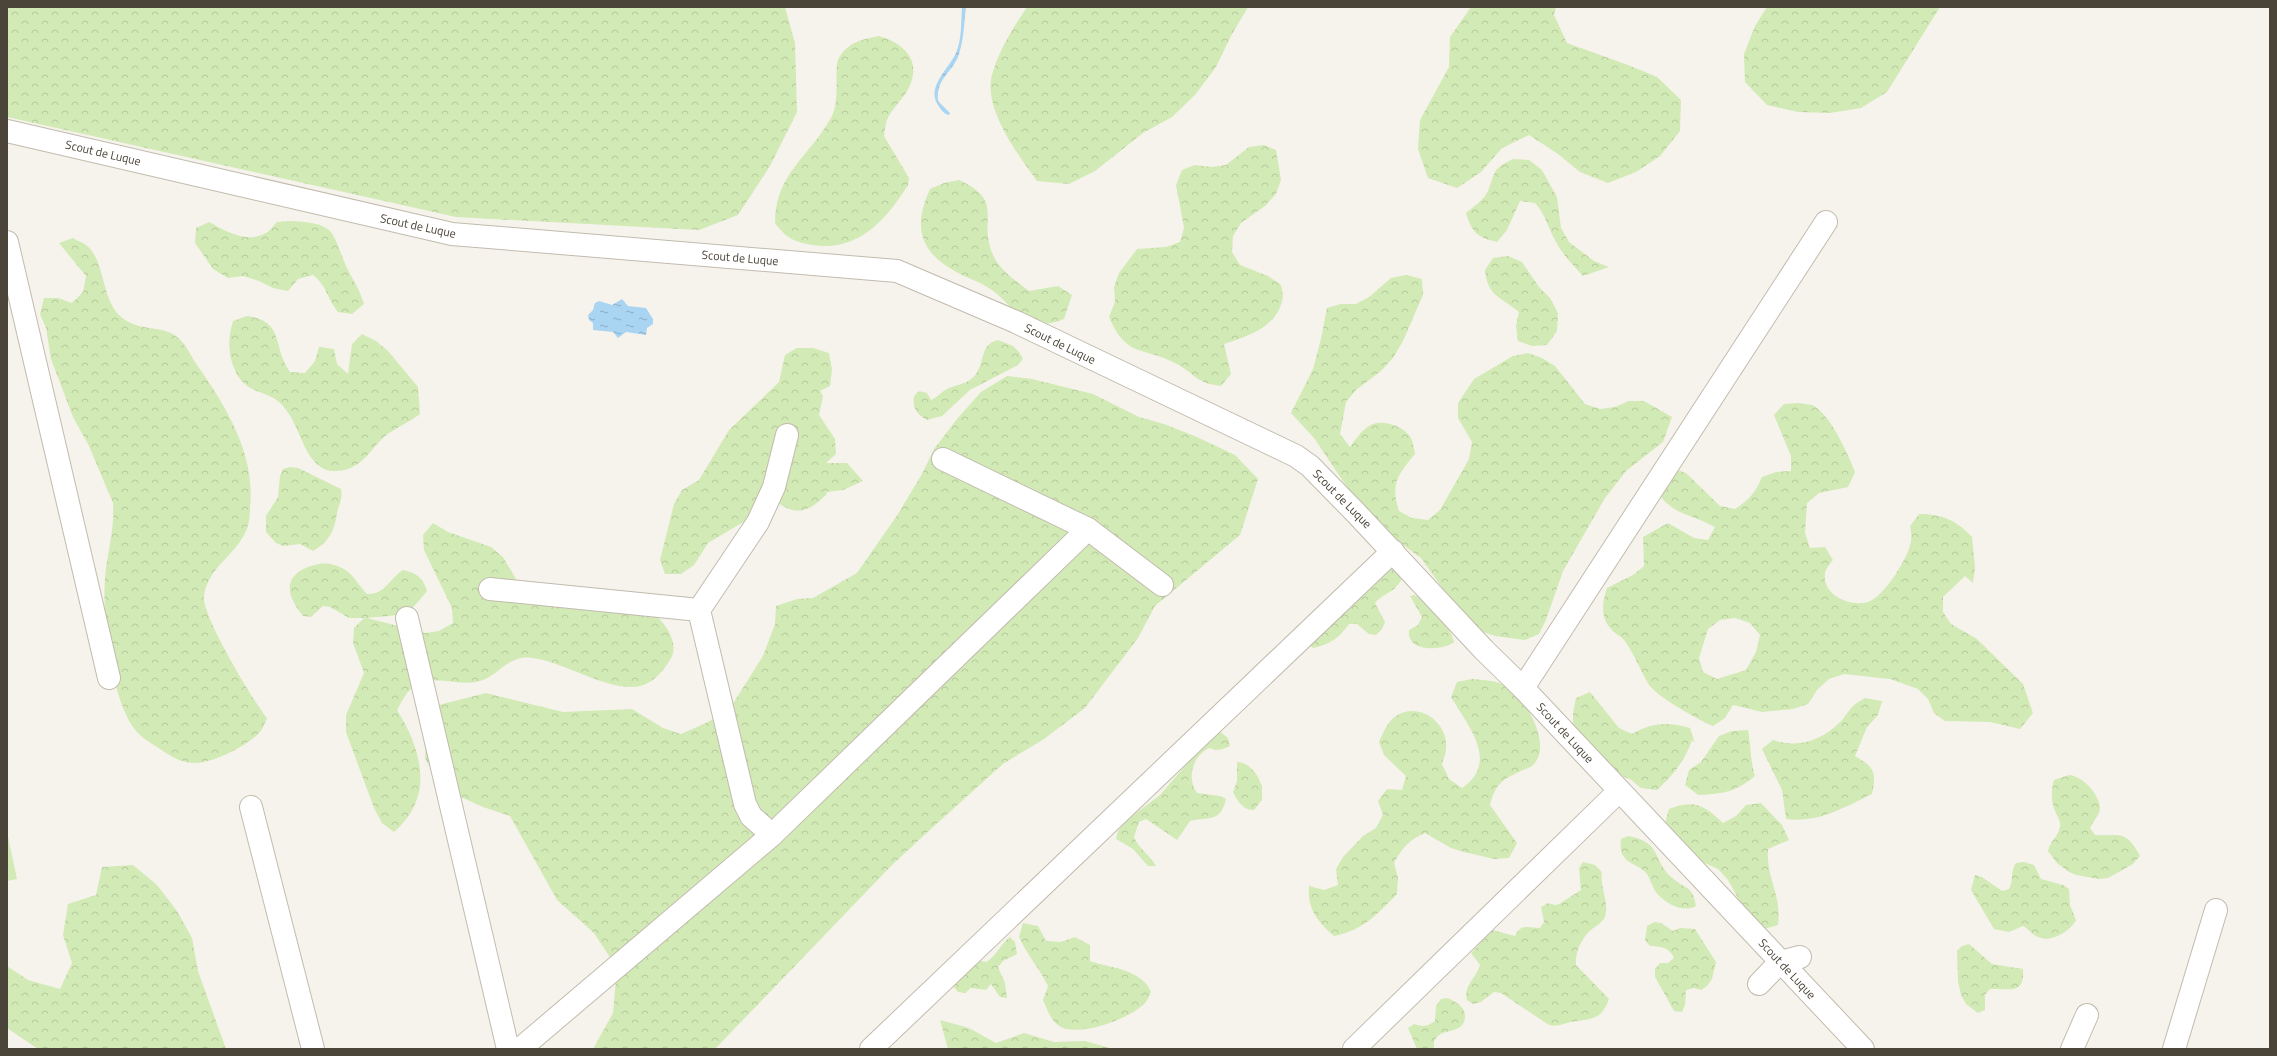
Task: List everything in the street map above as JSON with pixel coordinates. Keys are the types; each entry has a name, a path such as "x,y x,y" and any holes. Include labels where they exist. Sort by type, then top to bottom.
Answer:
{"street":[{"name":"Scout de Luque","path":"7,131 452,234 897,271 1016,322 1296,456 1310,466 1393,551 1484,650 1523,688 1619,791 1790,959 1863,1049"},
{"path":"1523,688 1826,222"},
{"path":"7,242 109,678"},
{"path":"772,835 751,816 745,804 699,610 758,522 774,487 787,435"},
{"path":"944,459 1088,529 1162,585"},
{"path":"520,1049 772,835 1088,529"},
{"path":"871,1049 1393,551"},
{"path":"490,589 699,610"},
{"path":"407,618 508,1049"},
{"path":"1354,1049 1619,791"},
{"path":"251,807 313,1049"},
{"path":"2174,1049 2216,910"},
{"path":"1758,984 1790,959"},
{"path":"2072,1049 2087,1015"}],"green space":[{"path":"7,7 785,7 795,43 797,112 770,166 738,215 699,230 456,217 7,117"},
{"path":"1027,7 1248,7 1231,36 1216,67 1195,95 1172,117 1143,133 1095,171 1069,184 1037,181 1004,131 997,116 993,102 991,88 992,75 998,57"},
{"path":"1471,7 1556,7 1554,15 1567,43 1657,77 1681,100 1680,131 1660,156 1636,172 1608,183 1580,172 1558,154 1529,135 1502,148 1481,172 1457,188 1428,178 1418,149 1420,120 1449,67 1450,37"},
{"path":"1767,7 1940,7 1887,92 1861,108 1830,113 1798,112 1767,105 1745,82 1744,54 1755,26"},
{"path":"879,36 898,44 905,50 913,64 911,83 906,93 889,116 884,136 909,178 908,185 880,221 869,231 857,238 844,244 829,246 813,245 796,241 787,236 775,223 781,191 795,167 831,118 836,101 837,68 840,56 852,44"},
{"path":"1264,145 1276,150 1281,180 1276,194 1265,206 1241,223 1233,236 1232,252 1240,265 1268,276 1281,285 1283,299 1279,310 1267,325 1242,338 1224,344 1231,374 1221,386 1212,385 1206,383 1175,363 1129,346 1122,340 1109,317 1115,302 1114,287 1119,273 1137,249 1166,247 1180,242 1184,228 1176,185 1182,170 1195,165 1211,167 1226,165 1249,147"},
{"path":"1513,159 1529,160 1542,170 1557,197 1561,228 1569,242 1594,261 1609,267 1583,276 1568,260 1559,247 1535,203 1520,201 1507,230 1497,242 1480,236 1473,230 1466,213 1484,197 1488,191 1495,172 1501,166"},
{"path":"959,180 974,188 982,196 988,213 989,244 994,257 1005,271 1029,291 1058,286 1072,295 1064,319 1049,324 1028,322 997,294 984,285 948,267 937,259 929,250 921,229 921,217 930,189 944,183"},
{"path":"209,222 236,235 251,237 266,233 277,222 308,222 326,228 335,238 364,304 352,314 338,312 321,283 313,275 298,279 288,291 273,288 259,281 243,276 228,278 213,269 195,243 196,228"},
{"path":"73,238 86,245 97,259 109,298 119,315 126,321 134,324 171,333 180,339 185,345 217,395 236,430 243,449 251,488 249,523 241,540 211,577 204,596 205,606 219,639 251,695 267,718 260,732 255,737 239,748 212,760 196,763 186,762 169,755 144,739 136,731 127,717 114,680 107,636 104,595 113,522 113,503 89,446 73,417 51,359 46,328 40,314 44,298 58,298 72,303 83,292 86,276 59,243"},
{"path":"1508,256 1522,262 1539,287 1550,298 1558,313 1557,331 1547,345 1532,346 1518,341 1516,326 1519,312 1492,291 1486,279 1485,270 1493,258"},
{"path":"1406,275 1422,279 1423,295 1403,341 1393,358 1381,371 1356,390 1346,402 1340,434 1350,447 1364,430 1374,424 1392,424 1408,434 1412,440 1415,454 1400,474 1397,480 1395,493 1399,511 1412,518 1428,520 1440,510 1469,459 1472,442 1458,418 1458,403 1474,379 1513,356 1528,353 1542,358 1555,366 1585,404 1600,409 1615,407 1629,401 1644,401 1672,417 1663,442 1626,471 1605,498 1563,571 1546,620 1539,634 1525,640 1495,636 1481,631 1448,596 1421,558 1384,531 1357,502 1314,438 1291,413 1313,369 1327,308 1341,304 1356,304 1369,297 1391,278"},
{"path":"247,316 267,323 273,329 281,353 290,372 305,373 315,361 319,347 334,349 337,364 348,374 352,344 362,334 376,341 388,351 418,387 420,414 384,437 357,465 342,470 333,471 324,469 311,457 293,421 282,405 274,398 247,386 238,376 230,356 229,342 231,328 233,321"},
{"path":"998,340 1013,346 1019,352 1023,359 1018,365 970,390 942,416 927,420 918,413 914,404 914,396 919,391 927,393 931,400 947,389 970,380 979,369 988,345"},
{"path":"797,348 813,348 829,353 832,369 830,386 820,391 823,396 819,415 835,439 836,454 826,463 847,463 863,481 843,490 826,492 827,494 815,505 803,510 797,511 784,507 777,502 708,543 694,565 681,574 665,574 660,560 674,504 682,490 699,480 729,430 779,382 785,355"},
{"path":"1007,376 1032,379 1093,394 1139,417 1164,424 1197,437 1235,455 1258,479 1240,535 1155,606 1138,638 1085,708 1044,739 1003,764 932,828 891,866 715,1049 593,1049 613,1013 617,968 594,933 557,900 510,816 483,807 441,788 425,758 427,708 486,693 563,712 632,709 663,728 681,734 704,724 729,710 763,656 775,624 776,606 797,599 813,598 857,573 898,514 922,474 934,449 957,419 981,392"},
{"path":"1784,404 1808,404 1814,406 1820,411 1833,427 1855,472 1848,487 1819,493 1807,503 1805,533 1810,548 1825,547 1833,560 1825,573 1825,581 1833,594 1846,601 1861,603 1874,599 1881,593 1895,576 1906,557 1911,539 1910,526 1919,514 1935,515 1948,519 1960,526 1972,537 1975,568 1973,583 1965,576 1943,597 1943,612 1951,624 1977,639 2023,684 2033,713 2020,729 1990,722 1945,721 1934,713 1928,699 1918,689 1890,679 1844,674 1829,679 1817,690 1808,704 1793,709 1762,712 1733,705 1725,718 1713,726 1669,702 1649,685 1628,645 1608,626 1605,621 1603,605 1607,588 1633,575 1644,566 1643,537 1668,523 1694,538 1708,540 1715,527 1674,509 1661,497 1655,488 1670,467 1686,473 1720,506 1735,509 1752,495 1762,477 1776,472 1791,471 1791,456 1774,415","holes":["1735,618 1750,623 1760,635 1756,652 1746,670 1717,679 1703,672 1699,658 1708,629 1720,620"]},
{"path":"290,467 298,468 341,489 341,499 333,530 327,540 313,551 300,544 283,546 276,543 266,532 266,516 278,497 280,476 283,469"},
{"path":"433,523 448,532 491,547 503,557 519,584 635,606 650,611 667,629 671,636 673,651 671,658 655,679 640,686 628,687 615,685 559,665 533,658 517,659 480,681 465,683 435,680 416,685 406,694 397,710 406,725 418,757 420,789 415,804 407,818 394,832 382,823 374,808 346,732 346,715 364,673 353,643 354,628 364,618 349,618 330,607 323,606 311,617 303,616 294,602 290,588 291,582 299,571 318,564 330,564 348,571 367,594 378,592 403,570 408,571 421,579 427,591 413,607 401,614 367,618 425,633 439,631 453,623 452,608 424,550 423,535"},
{"path":"1394,567 1402,579 1395,588 1375,603 1385,622 1382,629 1376,635 1369,634 1357,624 1349,624 1338,637 1325,645 1313,648 1307,643 1380,569"},
{"path":"1414,595 1425,602 1444,622 1454,642 1449,645 1434,648 1426,648 1413,643 1409,630 1418,625 1422,617 1410,596"},
{"path":"1472,679 1495,682 1502,684 1511,690 1527,709 1534,721 1538,734 1540,746 1538,757 1532,766 1504,780 1494,793 1490,805 1517,843 1509,858 1494,859 1464,852 1451,848 1425,833 1406,845 1394,863 1398,878 1397,894 1369,921 1344,934 1334,936 1314,914 1310,901 1309,886 1324,890 1338,885 1336,869 1343,857 1363,836 1376,828 1383,815 1378,801 1387,789 1402,790 1406,776 1384,755 1379,742 1386,728 1393,718 1405,712 1414,711 1430,717 1443,730 1446,739 1446,751 1442,764 1449,779 1462,788 1473,778 1479,767 1480,755 1472,732 1451,697 1457,682"},
{"path":"1590,692 1619,728 1632,734 1647,727 1661,724 1690,728 1695,743 1692,740 1686,755 1678,767 1657,790 1641,788 1630,779 1616,774 1573,727 1573,713 1576,698"},
{"path":"1865,698 1882,701 1878,715 1867,727 1855,756 1870,767 1874,775 1872,794 1820,817 1798,820 1786,819 1782,790 1762,749 1773,740 1783,743 1802,743 1811,741 1836,726 1852,707"},
{"path":"1217,729 1228,738 1230,746 1220,750 1209,748 1203,752 1195,762 1192,781 1197,793 1220,796 1226,799 1223,807 1217,816 1190,821 1177,840 1146,819 1139,822 1134,837 1156,866 1148,866 1133,849 1116,839 1118,831 1128,819 1160,795"},
{"path":"1748,730 1755,776 1742,786 1715,794 1698,795 1685,785 1689,770 1701,762 1719,736 1732,731"},
{"path":"1237,762 1246,764 1253,770 1256,773 1261,785 1262,784 1262,800 1254,810 1244,807 1233,792 1237,781"},
{"path":"2069,775 2079,778 2089,786 2097,797 2100,811 2090,828 2095,835 2121,836 2130,841 2140,856 2133,864 2108,878 2099,879 2076,875 2069,872 2057,863 2048,851 2058,833 2060,826 2052,800 2054,780"},
{"path":"1761,803 1782,825 1789,840 1768,849 1769,869 1779,914 1778,925 1764,929 1743,907 1728,880 1718,869 1676,850 1665,823 1669,809 1685,804 1692,804 1704,808 1723,823 1736,816 1746,805"},
{"path":"7,832 17,879 7,881"},
{"path":"1628,836 1646,842 1652,847 1661,864 1671,877 1693,894 1696,906 1685,909 1679,908 1668,903 1658,895 1647,874 1629,862 1622,854 1621,839"},
{"path":"1583,862 1595,865 1602,872 1606,914 1604,919 1588,933 1582,941 1577,955 1576,965 1609,999 1602,1012 1594,1018 1552,1026 1501,993 1494,992 1481,1002 1473,1004 1467,1000 1466,995 1468,986 1480,965 1471,953 1492,930 1515,936 1520,929 1525,927 1540,928 1544,922 1541,907 1548,903 1555,905 1559,904 1581,890 1579,868"},
{"path":"2024,862 2034,865 2041,879 2063,885 2069,889 2070,905 2076,920 2070,928 2056,937 2046,939 2038,937 2023,926 2009,932 1994,929 1971,890 1975,875 1982,877 2002,891 2009,889 2014,866 2016,863"},
{"path":"133,865 157,885 177,911 192,938 198,971 226,1049 38,1049 7,1028 7,966 28,980 60,989 72,963 63,935 68,904 96,895 102,867"},
{"path":"1654,922 1661,923 1673,931 1680,928 1695,929 1716,962 1712,979 1707,986 1701,990 1694,988 1686,990 1685,1005 1682,1012 1674,1011 1655,977 1655,969 1660,963 1668,963 1674,958 1667,950 1662,947 1650,946 1645,940 1647,926"},
{"path":"1023,923 1038,926 1046,941 1061,942 1075,937 1090,945 1090,961 1124,970 1140,978 1147,984 1151,992 1147,1001 1126,1016 1102,1025 1078,1030 1067,1029 1059,1026 1051,1018 1043,1000 1048,986 1019,937"},
{"path":"1010,937 1015,942 1017,954 1003,961 998,967 1005,983 1007,998 1000,997 991,984 986,990 971,988 965,993 958,992 953,986 971,959 986,962 993,957"},
{"path":"1969,944 1992,964 2023,969 2023,978 2018,987 2014,989 1990,989 1985,995 1985,1010 1978,1013 1966,1004 1961,995 1958,981 1957,951 1962,946"},
{"path":"1448,998 1459,1005 1465,1013 1462,1026 1440,1034 1434,1041 1434,1049 1417,1049 1408,1028 1414,1024 1425,1026 1435,1021 1436,1006 1441,999"},
{"path":"940,1020 969,1028 996,1043 1024,1033 1054,1042 1085,1041 1113,1049 948,1049"}],"water":[{"path":"962,7 966,7 961,48 953,66 942,81 938,93 938,101 950,113 949,115 943,112 938,105 935,98 935,91 940,78 953,59 958,48 961,30"},
{"path":"622,299 628,306 646,308 653,319 653,324 647,328 646,335 626,332 618,338 613,332 593,330 593,323 589,320 588,315 593,310 595,303 599,301 612,305"}]}
